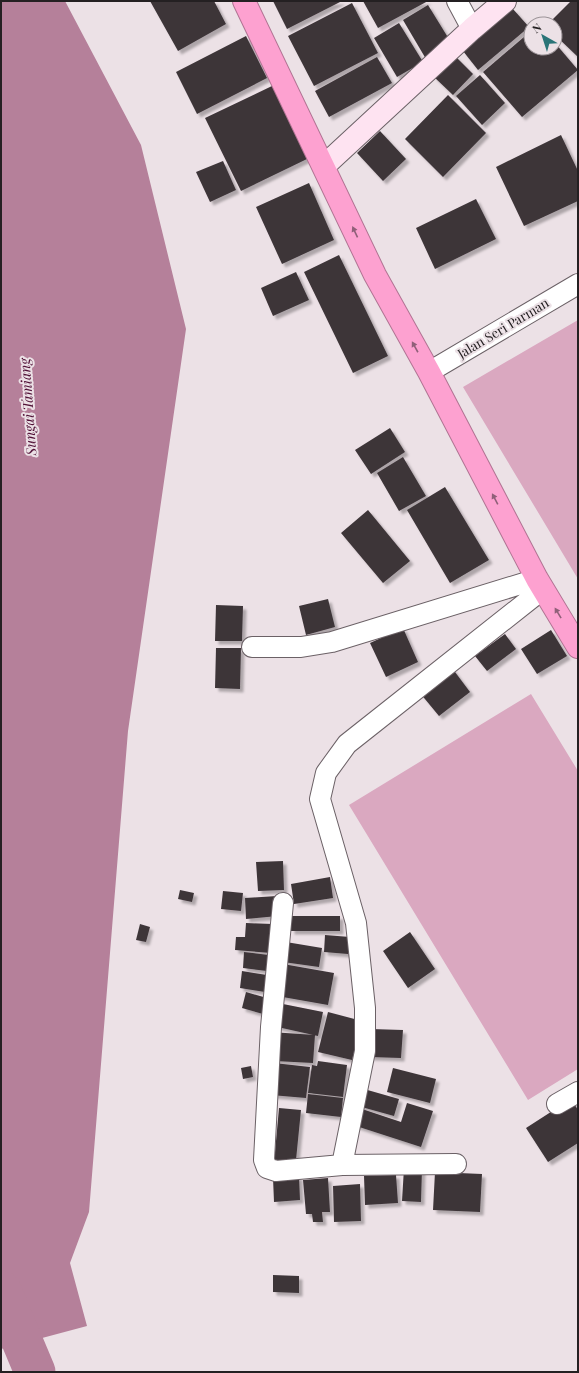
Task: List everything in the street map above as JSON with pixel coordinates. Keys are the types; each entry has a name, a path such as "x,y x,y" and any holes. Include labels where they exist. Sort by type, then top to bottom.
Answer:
{"highway":[{"path":"244,1 375,275 429,372 540,584 578,647"}],"street":[{"path":"457,1 472,29"},
{"path":"324,166 472,29 505,1"},
{"name":"Jalan Seri Parman","path":"429,372 578,284"},
{"path":"252,647 301,647 332,642 540,584"},
{"path":"342,1165 365,1051 365,1008 356,923 320,799 326,773 346,744 540,584"},
{"path":"283,903 271,1027 264,1160 267,1168 276,1171 342,1165 456,1164"},
{"path":"557,1104 578,1092"}],"shaded area":[{"path":"578,320 578,579 463,387"},
{"path":"531,694 578,771 578,1069 528,1100 349,805"}],"water":[{"name":"Sungai Tamiang","path":"1,1 65,1 141,145 186,329 128,731 89,1212 70,1263 87,1326 1,1349"}],"building":[{"path":"150,1 214,1 226,24 178,51"},
{"path":"273,1 342,1 287,29"},
{"path":"363,1 428,1 378,28"},
{"path":"571,1 578,1 578,57 563,43 563,16 556,16"},
{"path":"352,3 378,53 314,86 288,36"},
{"path":"428,5 452,44 426,59 403,20"},
{"path":"513,9 523,20 523,32 478,70 463,51"},
{"path":"399,23 423,62 397,77 374,38"},
{"path":"246,36 267,78 197,114 176,72"},
{"path":"523,38 523,56 563,56 563,52 578,70 522,117 483,72"},
{"path":"454,55 473,74 453,95 433,76"},
{"path":"377,57 392,83 329,117 315,91"},
{"path":"480,75 505,103 482,125 456,96"},
{"path":"272,86 307,159 241,191 205,118"},
{"path":"448,95 486,133 443,177 405,139"},
{"path":"380,131 406,159 383,181 357,153"},
{"path":"561,135 578,171 578,201 524,226 496,167"},
{"path":"223,161 236,190 210,202 196,172"},
{"path":"309,183 334,240 282,264 256,207"},
{"path":"476,199 496,239 435,269 416,228"},
{"path":"339,255 388,356 353,373 304,272"},
{"path":"296,272 309,300 273,316 261,288"},
{"path":"390,428 405,452 371,474 355,450"},
{"path":"403,457 426,496 399,511 377,473"},
{"path":"445,487 489,560 450,583 407,510"},
{"path":"368,510 410,561 383,583 341,533"},
{"path":"328,599 335,627 306,635 299,606"},
{"path":"216,605 243,606 242,641 215,641"},
{"path":"403,628 418,662 386,677 370,643"},
{"path":"551,630 567,656 537,674 521,649"},
{"path":"505,634 516,649 487,671 475,656"},
{"path":"216,648 241,648 240,689 215,688"},
{"path":"452,668 470,692 439,716 420,693"},
{"path":"283,861 284,890 258,891 256,862"},
{"path":"330,877 333,898 294,904 291,884"},
{"path":"180,890 194,893 192,902 178,899"},
{"path":"223,891 243,893 241,911 221,909"},
{"path":"277,896 278,916 246,919 245,898"},
{"path":"291,916 340,916 340,931 291,931"},
{"path":"246,923 273,924 271,953 235,950 236,937 245,937"},
{"path":"140,924 150,927 146,942 136,940"},
{"path":"410,932 435,969 408,988 383,951"},
{"path":"325,935 350,937 348,954 324,952"},
{"path":"286,942 322,948 319,967 283,962"},
{"path":"244,952 269,955 267,971 243,968"},
{"path":"283,964 334,973 328,1005 277,996"},
{"path":"242,971 267,975 265,992 240,988"},
{"path":"246,992 267,998 263,1014 242,1008"},
{"path":"278,1003 323,1012 318,1036 273,1026"},
{"path":"328,1012 362,1021 352,1060 318,1052"},
{"path":"371,1029 403,1030 401,1058 370,1057"},
{"path":"271,1032 315,1035 313,1063 275,1061"},
{"path":"318,1061 347,1065 343,1097 308,1093 312,1065 317,1066"},
{"path":"274,1063 310,1067 306,1098 271,1095"},
{"path":"251,1066 253,1077 243,1079 241,1068"},
{"path":"393,1068 436,1079 430,1103 387,1092"},
{"path":"364,1089 399,1099 394,1116 358,1106"},
{"path":"308,1094 343,1098 341,1117 306,1113"},
{"path":"571,1099 578,1110 578,1143 548,1162 526,1128"},
{"path":"407,1103 433,1111 421,1147 353,1125 359,1108 401,1122"},
{"path":"279,1108 301,1110 296,1160 286,1159 286,1164 274,1163"},
{"path":"404,1168 422,1169 421,1202 402,1201"},
{"path":"435,1172 482,1174 480,1212 433,1210"},
{"path":"396,1175 398,1203 365,1205 364,1176"},
{"path":"299,1176 300,1200 274,1202 273,1178"},
{"path":"328,1178 330,1212 322,1212 323,1222 313,1222 312,1214 306,1214 303,1180"},
{"path":"360,1184 361,1221 334,1222 333,1186"},
{"path":"273,1275 299,1276 299,1293 273,1292"}],"waterway":[{"path":"1,1291 35,1372"}]}
